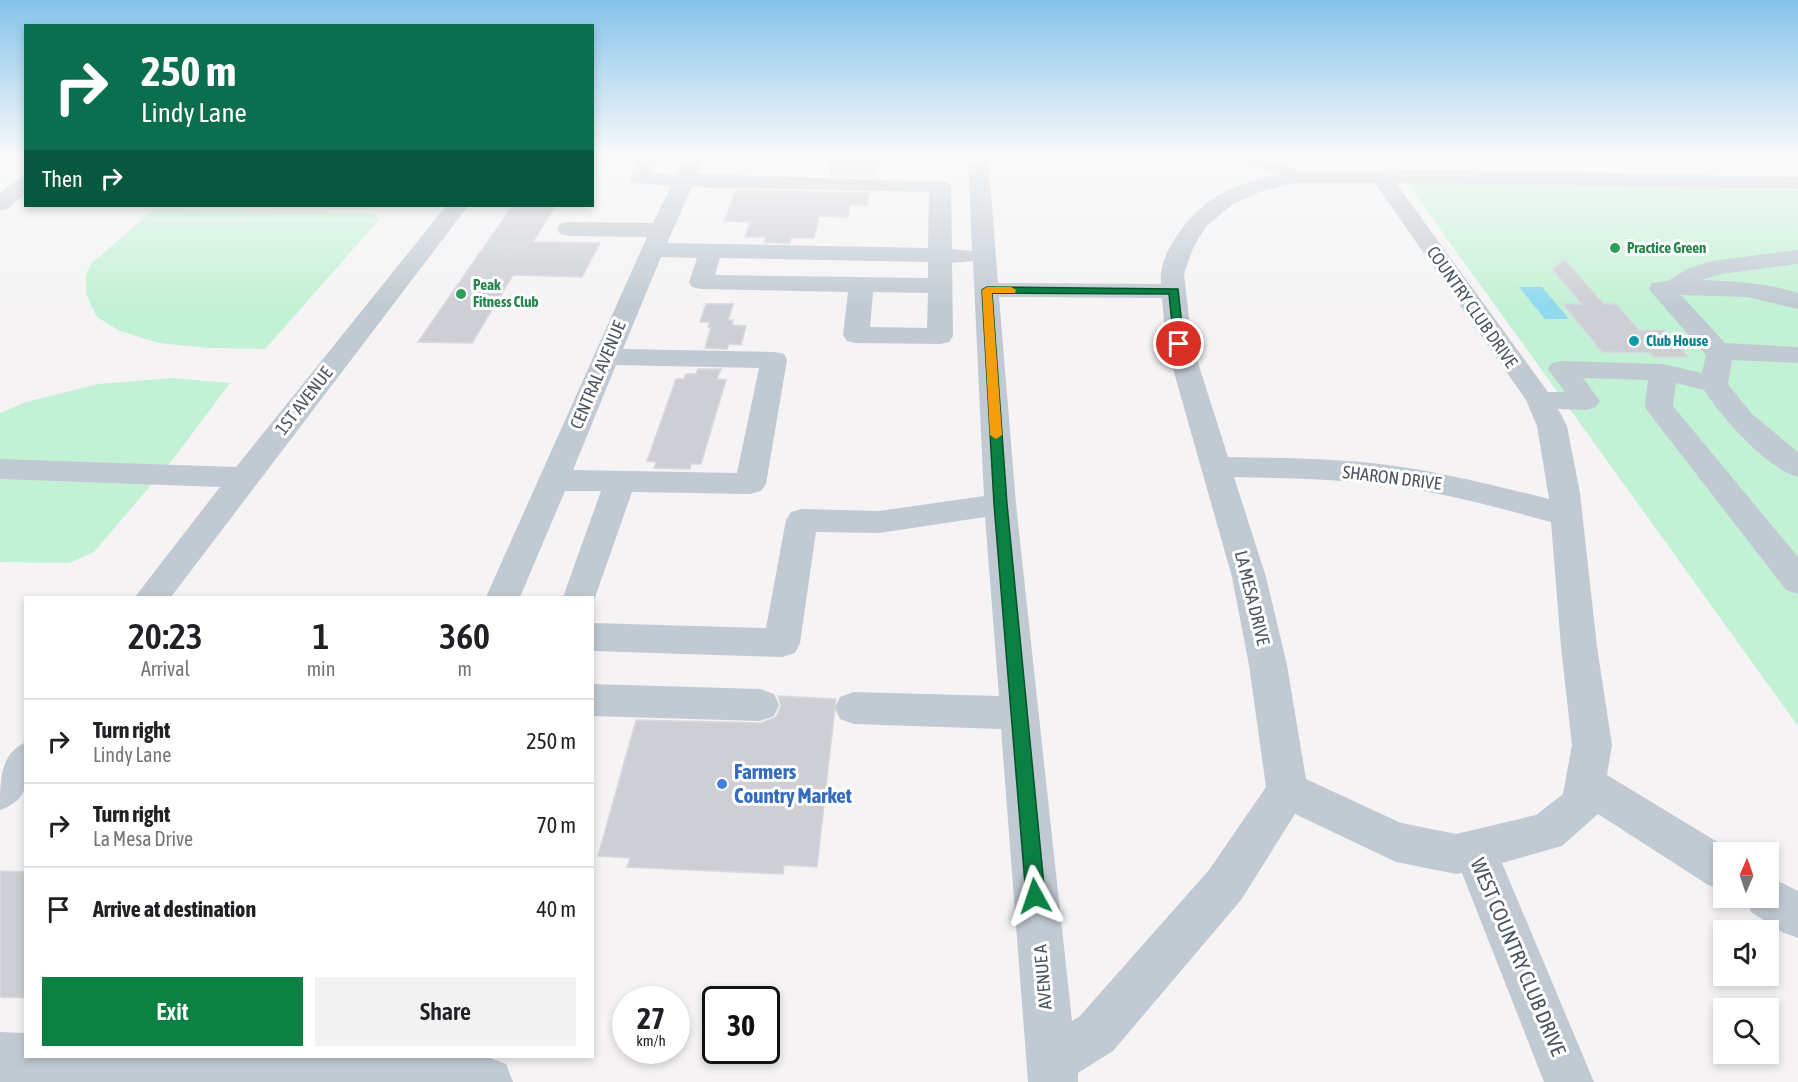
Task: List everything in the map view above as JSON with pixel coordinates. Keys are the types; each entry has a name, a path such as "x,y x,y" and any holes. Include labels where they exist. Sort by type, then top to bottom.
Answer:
{"street":[{"name":"CENTRAL AVENUE","path":"503,596 672,205"},
{"path":"861,285 855,335 940,336 941,205"},
{"name":"AVENUE A","path":"981,205 1000,504 1052,1069"},
{"name":"LA MESA DRIVE","path":"1217,205 1197,222 1181,248 1172,274 1179,344 1249,577 1266,654 1287,790"},
{"name":"COUNTRY CLUB DRIVE","path":"1401,205 1540,400 1552,426 1566,515 1592,745 1582,804 1547,832 1475,849"},
{"name":"1ST AVENUE","path":"153,596 456,207"},
{"path":"568,229 656,240 711,251 942,256 986,274 1174,291"},
{"path":"711,251 701,282 941,286"},
{"path":"1674,288 1695,274 1714,266 1752,263 1781,257 1798,257"},
{"path":"1714,384 1720,359 1719,351 1661,288 1766,292 1798,301"},
{"path":"1662,325 1696,326"},
{"path":"1719,351 1798,355"},
{"path":"549,489 617,491 750,484 774,360 606,357"},
{"path":"1540,400 1586,401 1562,369 1663,372 1714,384 1733,412 1748,428 1798,467"},
{"path":"1663,372 1659,407 1798,581"},
{"name":"SHARON DRIVE","path":"1216,467 1316,469 1386,475 1456,487 1566,515"},
{"path":"0,470 244,478"},
{"path":"580,596 617,491"},
{"path":"594,637 782,643 802,520 879,522 1000,504"},
{"path":"594,699 760,705"},
{"path":"854,708 1018,713"},
{"path":"0,792 24,762"},
{"path":"1586,784 1713,863"},
{"path":"1052,1069 1068,1052 1096,1034 1225,885 1287,790"},
{"name":"WEST COUNTRY CLUB DRIVE","path":"1287,790 1396,842 1456,854 1475,849 1569,1082"},
{"path":"1779,904 1798,916"},
{"path":"0,1057 59,1071 298,1068 488,1082"}],"green space":[{"path":"1423,205 1798,205 1798,726"},
{"path":"154,209 374,213 379,220 265,349 208,348 159,343 120,331 97,317 86,294 86,275 91,264"},
{"path":"172,378 230,383 174,458 94,552 69,563 0,562 0,413 26,402 98,384"}],"water":[{"path":"1519,287 1542,287 1569,319 1545,319"}],"building":[{"path":"730,205 850,205 848,217 819,216 814,238 791,238 790,243 764,243 766,237 745,237 750,222 724,221"},
{"path":"511,207 554,207 533,242 600,243 582,277 513,275 472,343 418,342"},
{"name":"Club House","path":"1564,259 1604,304 1616,304 1639,330 1664,330 1689,357 1654,357 1650,353 1602,352 1563,304 1582,304 1552,269"},
{"path":"706,304 733,304 728,320 733,320 732,325 746,326 741,345 729,344 727,349 705,348 711,327 708,327 710,322 700,322"},
{"path":"698,369 721,369 717,379 726,380 701,464 691,464 690,469 654,468 656,462 647,461 676,379 684,379 686,374 696,374"},
{"name":"Farmers Country Market","path":"778,696 836,699 817,867 784,865 783,874 627,867 630,858 598,856 636,720 761,723 776,717 781,706"},
{"path":"0,871 24,872 24,998 0,997"}],"slow traffic":[{"path":"996,435 987,290 1011,290"}],"place":[{"name":"Practice Green","path":"1615,248"},
{"name":"Peak Fitness Club","path":"461,294"},
{"name":"Club House","path":"1634,341"},
{"name":"Farmers Country Market","path":"722,784"}],"route":[{"path":"1035,896 1000,504 987,290 1174,291 1179,344"}]}
